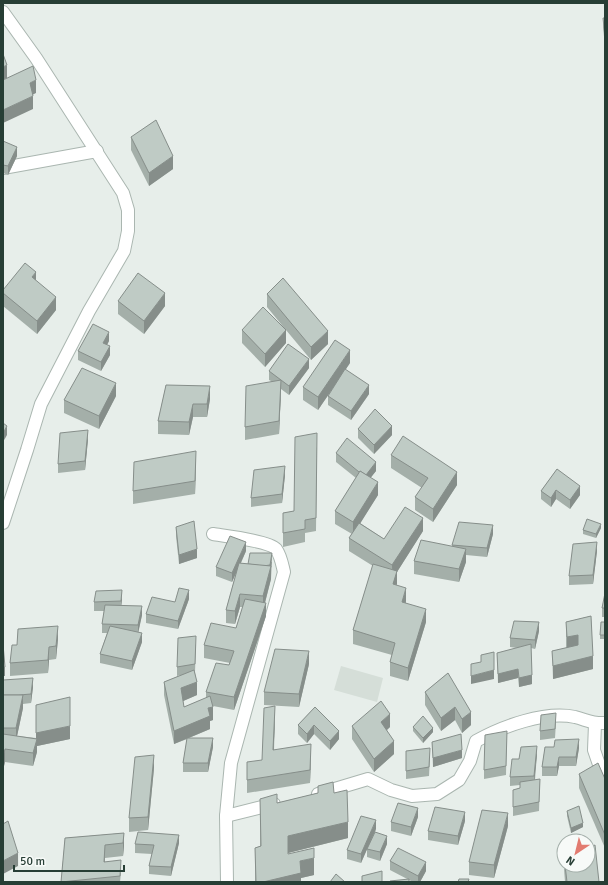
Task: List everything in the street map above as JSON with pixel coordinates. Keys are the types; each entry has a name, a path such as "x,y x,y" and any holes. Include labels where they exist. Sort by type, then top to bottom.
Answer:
{"street":[{"path":"3,12 36,58 97,151 123,193 128,210 128,231 124,251 89,311 41,404 3,523"},
{"path":"3,168 97,151"},
{"path":"213,534 262,542 275,548 280,557 284,572 231,764 226,816 227,882"},
{"path":"310,796 368,779 391,790 412,796 437,794 459,780 470,761 476,741 494,731 546,716 574,717 600,723 594,750 605,782"},
{"path":"226,816 287,801"}],"shaded area":[{"path":"341,666 383,678 377,702 334,690"}],"building":[{"path":"603,18 605,18 605,37"},
{"path":"3,54 7,65 3,67"},
{"path":"33,66 36,80 30,83 33,96 3,110 3,80"},
{"path":"156,120 173,156 149,173 131,137"},
{"path":"3,141 17,147 8,166 3,165"},
{"path":"25,263 36,272 32,277 56,297 37,321 3,293 3,290"},
{"path":"138,273 165,293 144,321 118,301"},
{"path":"283,278 328,331 311,347 267,294"},
{"path":"263,307 286,330 265,354 242,330"},
{"path":"93,324 109,332 103,343 110,346 101,362 78,351"},
{"path":"335,340 350,350 318,397 303,387"},
{"path":"288,344 309,359 289,386 269,371"},
{"path":"82,368 116,383 99,416 64,400"},
{"path":"345,369 369,385 351,411 328,396"},
{"path":"281,380 279,421 245,427 246,386"},
{"path":"166,385 210,386 207,404 193,404 189,422 158,421"},
{"path":"375,409 392,426 374,445 358,429"},
{"path":"3,423 7,426 3,433"},
{"path":"88,430 85,461 58,464 60,433"},
{"path":"317,433 316,518 305,520 305,529 283,533 283,513 294,511 295,437"},
{"path":"403,436 457,472 433,509 415,497 428,478 391,455"},
{"path":"347,438 376,462 366,475 360,471 359,472 336,453"},
{"path":"196,451 195,481 133,491 134,462"},
{"path":"285,466 282,494 251,498 254,470"},
{"path":"557,469 580,486 570,500 556,490 551,498 541,491"},
{"path":"360,471 378,482 353,522 335,511"},
{"path":"405,507 423,518 392,565 349,538 359,523 384,539"},
{"path":"587,519 601,524 596,534 583,530"},
{"path":"194,521 197,549 179,555 176,527"},
{"path":"459,522 493,525 487,548 452,545"},
{"path":"230,536 246,542 232,573 216,567"},
{"path":"421,540 466,549 459,569 414,561"},
{"path":"597,542 593,575 569,576 573,544"},
{"path":"250,553 272,553 270,565 263,566 248,564"},
{"path":"239,563 271,566 263,596 240,594 235,611 226,610"},
{"path":"373,564 397,571 393,584 406,588 402,602 426,609 408,668 390,662 395,643 353,630"},
{"path":"179,588 189,590 178,621 146,614 152,597 175,602"},
{"path":"122,590 121,601 94,602 96,591"},
{"path":"605,593 605,608 602,608"},
{"path":"245,599 266,603 234,697 206,692 216,663 229,665 234,651 204,645 211,623 236,628"},
{"path":"105,605 142,606 138,625 102,624"},
{"path":"591,616 593,656 553,666 552,651 578,645 578,635 567,637 566,622"},
{"path":"514,621 539,622 535,640 510,638"},
{"path":"601,622 605,622 605,635 600,635"},
{"path":"58,626 56,646 49,647 48,660 10,663 12,645 17,645 18,629"},
{"path":"110,626 142,633 132,661 100,654"},
{"path":"196,636 195,664 177,667 178,638"},
{"path":"3,644 5,667 3,667"},
{"path":"531,644 532,675 519,678 518,669 498,674 497,653"},
{"path":"275,649 309,651 299,694 264,692"},
{"path":"494,652 494,670 471,676 471,664 481,662 481,655"},
{"path":"194,670 197,682 181,688 184,707 210,696 213,707 208,708 210,716 174,731 164,682"},
{"path":"448,673 471,712 462,719 455,707 441,718 425,692"},
{"path":"33,678 31,694 3,695 3,680"},
{"path":"3,695 23,695 16,728 3,728"},
{"path":"70,697 70,726 36,733 36,705"},
{"path":"381,701 390,714 381,722 394,741 374,759 352,726"},
{"path":"275,706 273,750 311,744 310,770 247,780 247,762 262,760 264,708"},
{"path":"315,707 339,731 330,741 314,725 307,734 298,725"},
{"path":"556,713 555,729 540,731 541,715"},
{"path":"423,716 433,728 423,738 413,727"},
{"path":"507,731 506,766 484,770 485,735"},
{"path":"3,734 37,739 33,753 5,749 3,757"},
{"path":"461,734 462,750 433,758 432,742"},
{"path":"187,738 213,738 208,763 183,763"},
{"path":"579,739 576,757 559,757 557,767 542,767 545,747 554,747 555,740"},
{"path":"537,746 534,776 510,777 512,759 519,759 521,747"},
{"path":"430,748 429,767 406,771 406,751"},
{"path":"154,755 148,817 129,818 135,757"},
{"path":"598,763 605,779 605,835 579,774"},
{"path":"540,779 539,802 513,807 513,790 520,788 520,782"},
{"path":"333,782 334,793 347,790 348,822 288,836 288,854 314,848 314,858 300,861 301,873 263,882 256,882 255,848 261,846 260,799 277,794 277,803 318,793 318,786"},
{"path":"398,803 418,808 411,827 391,822"},
{"path":"579,806 583,823 571,828 567,811"},
{"path":"435,807 465,812 458,836 428,831"},
{"path":"482,810 508,813 494,865 469,862"},
{"path":"361,816 376,820 361,854 347,850"},
{"path":"8,821 18,853 3,861 3,824"},
{"path":"138,832 179,835 171,867 149,866 154,845 135,844"},
{"path":"375,832 387,836 380,852 367,849"},
{"path":"124,833 123,843 105,845 104,862 121,860 120,876 61,882 65,838"},
{"path":"398,848 426,862 418,876 390,861"},
{"path":"596,854 599,882 567,882 566,873 596,873"},
{"path":"382,871 382,882 362,882 362,876"},
{"path":"336,874 345,882 330,882"},
{"path":"409,879 409,882 390,882 390,881"},
{"path":"459,879 469,879 468,882 458,882"}]}
